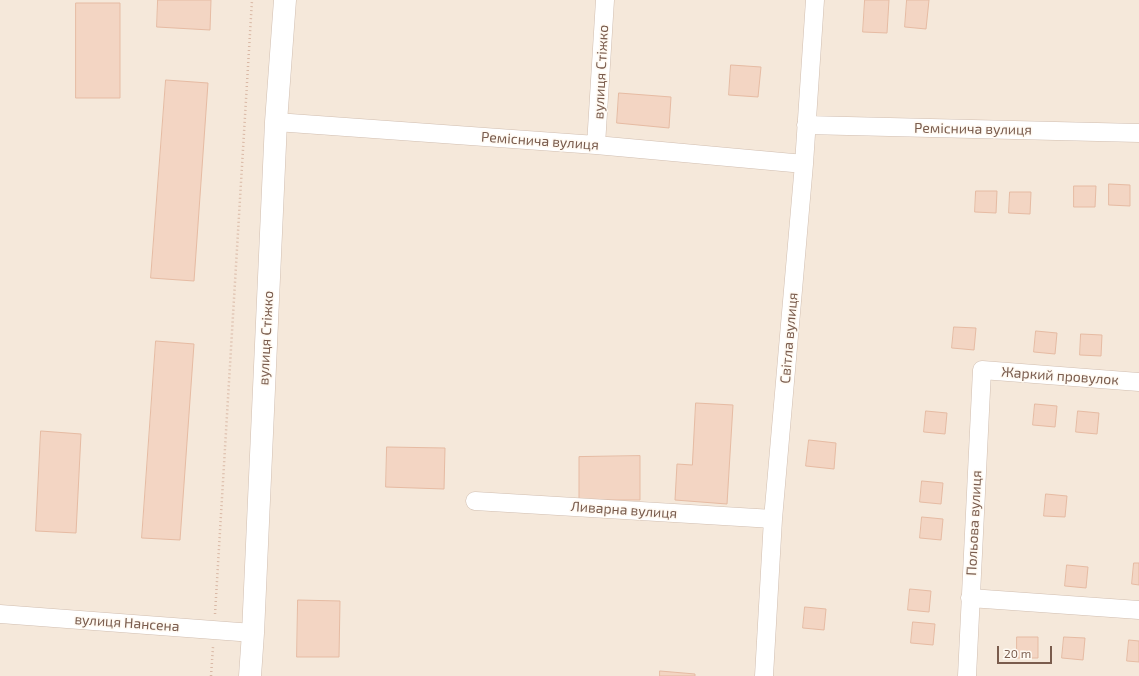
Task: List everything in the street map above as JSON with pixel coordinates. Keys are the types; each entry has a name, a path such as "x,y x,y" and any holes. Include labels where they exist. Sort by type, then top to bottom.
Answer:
{"street":[{"name":"вулиця Стіжко","path":"250,676 276,122 285,0"},
{"name":"вулиця Стіжко","path":"596,145 605,0"},
{"name":"Світла вулиця","path":"764,676 774,519 804,164 814,0"},
{"name":"Реміснича вулиця","path":"276,122 596,145 804,164"},
{"name":"Реміснича вулиця","path":"806,125 1139,132"},
{"name":"Жаркий провулок","path":"982,370 1139,382"},
{"name":"Польова вулиця","path":"967,676 982,370"},
{"name":"Ливарна вулиця","path":"474,501 774,519"},
{"path":"970,598 1139,610"},
{"name":"вулиця Нансена","path":"0,614 253,633"}],"path":[{"path":"211,676 252,0"}],"shaded area":[{"path":"0,0 1139,0 1139,676 0,676"}],"building":[{"path":"158,0 211,0 210,30 157,27"},
{"path":"865,0 889,0 887,33 863,32"},
{"path":"907,0 929,0 926,29 905,27"},
{"path":"76,3 120,3 120,98 76,98"},
{"path":"731,65 761,67 758,97 729,95"},
{"path":"166,80 208,83 194,281 151,278"},
{"path":"619,93 671,97 669,128 617,123"},
{"path":"1109,184 1130,185 1130,206 1109,205"},
{"path":"1074,186 1096,186 1095,207 1074,207"},
{"path":"976,191 997,191 996,213 975,212"},
{"path":"1010,192 1031,192 1030,214 1009,213"},
{"path":"954,327 976,328 974,350 952,348"},
{"path":"1036,331 1057,333 1055,354 1034,352"},
{"path":"1081,334 1102,335 1101,356 1080,355"},
{"path":"156,341 194,344 180,540 142,538"},
{"path":"696,403 733,405 727,504 675,500 677,464 692,465"},
{"path":"1035,404 1057,406 1055,427 1033,425"},
{"path":"926,411 947,413 945,434 924,432"},
{"path":"1078,411 1099,413 1097,434 1076,432"},
{"path":"41,431 81,434 76,533 36,531"},
{"path":"809,440 836,443 834,469 806,466"},
{"path":"387,447 445,448 444,489 386,487"},
{"path":"640,456 640,500 579,500 579,457"},
{"path":"922,481 943,483 941,504 920,502"},
{"path":"1046,494 1067,496 1065,517 1044,516"},
{"path":"922,517 943,519 941,540 920,538"},
{"path":"1134,563 1139,563 1139,585 1132,584"},
{"path":"1067,565 1088,567 1086,588 1065,586"},
{"path":"910,589 931,591 929,612 908,610"},
{"path":"298,600 340,601 339,657 297,657"},
{"path":"805,607 826,609 824,630 803,628"},
{"path":"913,622 935,624 933,645 911,643"},
{"path":"1017,637 1038,637 1038,658 1017,658"},
{"path":"1064,637 1085,638 1083,660 1062,658"},
{"path":"1129,640 1139,641 1139,662 1127,661"},
{"path":"660,671 695,674 695,676 660,676"}]}
